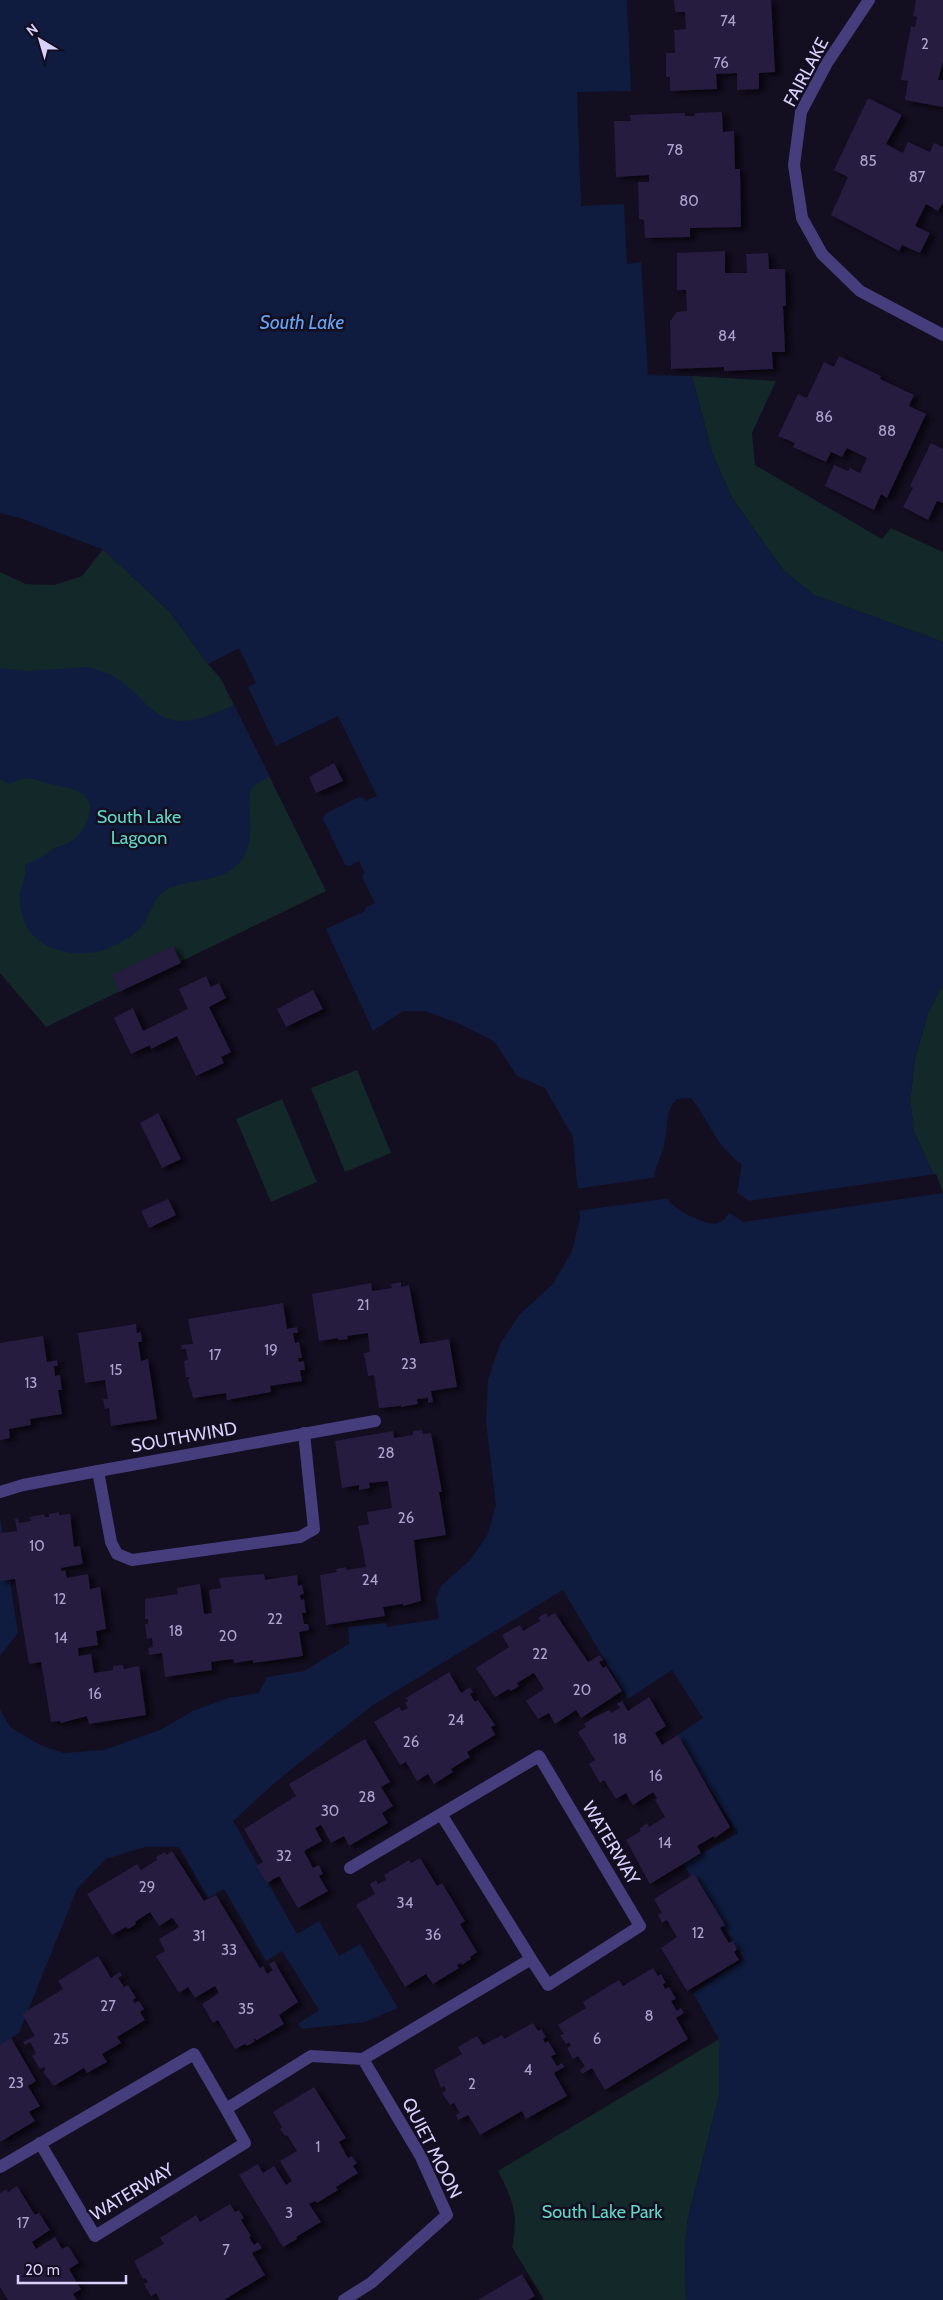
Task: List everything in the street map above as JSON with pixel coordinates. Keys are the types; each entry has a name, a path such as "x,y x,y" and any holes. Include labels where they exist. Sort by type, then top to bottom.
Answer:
{"street":[{"name":"FAIRLAKE","path":"869,0 827,63 801,112 794,165 802,218 822,254 860,290 943,335"},
{"name":"SOUTHWIND","path":"0,1492 23,1485 98,1470 375,1421"},
{"path":"98,1470 111,1542 116,1554 132,1560 300,1537 314,1529 304,1433"},
{"name":"WATERWAY","path":"350,1868 441,1814 539,1756 640,1926 548,1985 441,1814"},
{"path":"226,2109 311,2056 364,2059 531,1959"},
{"name":"WATERWAY","path":"0,2167 40,2143 194,2054 245,2143 95,2236 40,2143"},
{"name":"QUIET MOON","path":"344,2300 371,2283 447,2215 421,2157 364,2059"}],"green space":[{"path":"692,376 776,381 752,433 755,465 882,539 891,528 943,552 943,642 814,595 783,570 732,498 712,453"},
{"name":"South Lake Lagoon","path":"103,549 169,611 221,679 326,891 46,1027 0,973 0,572 26,584 54,585 82,576"},
{"path":"943,985 943,1195 914,1132 910,1100 915,1059 928,1012"},
{"path":"357,1070 391,1153 345,1172 311,1088"},
{"path":"282,1099 317,1182 271,1202 236,1119"},
{"name":"South Lake Park","path":"719,2039 719,2096 688,2218 685,2245 686,2300 544,2300 512,2247 515,2216 508,2191 498,2171"}],"water":[{"name":"South Lake","path":"0,0 627,0 631,91 577,92 581,206 624,204 627,264 641,262 648,375 692,376 712,453 732,498 783,570 814,595 943,642 943,985 928,1012 915,1059 910,1100 914,1132 943,1195 943,2300 686,2300 685,2245 688,2218 719,2096 719,2039 693,1993 744,1959 683,1864 738,1833 676,1736 703,1718 672,1670 628,1699 563,1590 373,1705 278,1780 233,1821 297,1934 319,1921 339,1956 360,1944 398,2008 365,2022 302,2029 298,2024 319,2010 282,1951 266,1961 224,1889 208,1898 179,1847 145,1847 106,1859 77,1889 19,2033 0,2045 0,1709 10,1727 40,1745 64,1753 104,1750 160,1730 193,1711 228,1698 259,1693 267,1677 304,1671 349,1644 348,1627 386,1623 387,1627 439,1619 436,1599 441,1586 470,1560 487,1536 496,1505 486,1422 488,1380 500,1344 520,1314 553,1284 572,1251 580,1218 573,1137 545,1088 517,1076 494,1041 460,1024 425,1011 403,1011 373,1031 326,929 365,911 365,908 375,903 362,877 364,872 359,861 350,866 345,865 323,819 325,814 359,797 364,798 366,801 377,796 338,716 276,746 248,687 256,683 239,648 208,664 169,611 104,550 23,519 0,513","holes":["691,1098 725,1149 741,1164 736,1197 724,1220 718,1223 706,1222 692,1217 675,1206 669,1201 654,1174 663,1148 669,1113 673,1104 677,1099"]},
{"path":"87,667 118,679 149,707 172,720 182,721 208,716 234,705 270,777 256,784 250,793 249,844 239,863 221,875 180,884 162,893 154,902 140,929 131,936 101,951 79,953 56,949 36,938 24,920 20,897 25,876 25,865 74,839 88,820 89,804 83,794 71,789 30,778 21,779 10,784 0,779 0,668 26,671"},
{"path":"0,1516 18,1633 0,1656"}],"pier":[{"path":"936,1174 943,1193 743,1222 727,1211 735,1191 749,1201"},
{"path":"658,1177 671,1198 577,1211 575,1189"}],"building":[{"path":"674,0 771,0 775,72 759,73 759,89 737,90 737,73 716,74 717,89 670,91 670,77 666,77 666,53 675,53 674,30 686,29 685,12 675,12"},
{"path":"916,0 943,0 943,61 938,80 943,80 943,107 905,100 908,81 901,80 911,26 915,27 917,17 913,16"},
{"path":"868,98 902,115 886,144 903,153 908,142 930,152 934,143 943,147 943,203 938,211 926,204 915,226 930,233 920,253 902,245 899,251 831,215 848,177 834,170"},
{"path":"722,112 723,132 734,131 735,169 740,169 741,227 690,228 690,237 645,238 644,220 639,219 638,182 649,182 649,175 616,177 614,121 631,121 630,115 685,113 685,116 695,116 695,113"},
{"path":"725,251 725,273 747,273 746,254 768,253 769,269 785,269 786,306 783,306 785,352 772,352 773,369 724,371 724,367 671,369 670,321 677,312 687,311 686,290 677,290 677,253"},
{"path":"839,356 881,376 880,379 914,395 909,406 926,414 887,498 881,494 874,510 825,486 834,465 848,471 850,468 860,473 867,458 847,448 842,457 831,452 826,462 793,447 795,443 778,436 798,394 807,398 824,362 834,367"},
{"path":"931,443 943,449 943,503 937,501 928,520 903,507 913,488 910,486"},
{"path":"334,763 343,781 316,793 309,777"},
{"path":"173,946 181,963 119,992 112,975"},
{"path":"206,976 211,987 219,983 226,998 209,1007 231,1052 221,1057 224,1063 196,1076 177,1036 151,1049 150,1045 131,1054 114,1018 133,1008 143,1031 188,1009 179,989"},
{"path":"313,990 323,1009 286,1027 277,1009"},
{"path":"158,1113 181,1159 162,1168 140,1123"},
{"path":"168,1199 176,1215 149,1228 141,1211"},
{"path":"401,1282 401,1287 409,1285 420,1344 449,1339 457,1387 431,1391 433,1402 428,1403 428,1398 417,1399 418,1404 401,1407 401,1404 400,1406 379,1408 374,1375 368,1376 364,1353 370,1352 368,1333 347,1336 348,1339 338,1340 338,1338 319,1341 312,1294 371,1283 372,1291 392,1288 391,1284"},
{"path":"283,1303 287,1329 297,1327 298,1333 293,1333 295,1343 299,1342 302,1358 298,1358 299,1362 304,1361 305,1370 300,1370 302,1381 270,1386 271,1392 227,1400 226,1393 193,1398 188,1380 190,1377 186,1377 184,1361 188,1360 186,1349 182,1349 181,1345 193,1344 188,1319"},
{"path":"136,1324 137,1333 141,1332 142,1342 138,1342 141,1361 148,1359 157,1419 111,1426 109,1408 105,1409 103,1399 108,1399 105,1380 85,1383 78,1333"},
{"path":"43,1336 47,1362 57,1360 58,1366 54,1366 55,1376 60,1375 62,1390 58,1390 62,1414 30,1419 31,1425 9,1429 10,1438 0,1440 0,1343"},
{"path":"422,1430 423,1434 431,1433 442,1492 439,1492 446,1535 414,1540 421,1601 403,1606 403,1604 383,1607 385,1616 326,1625 320,1575 337,1572 336,1569 346,1567 347,1570 366,1567 358,1526 369,1524 367,1512 392,1508 388,1481 369,1483 370,1488 359,1490 359,1485 342,1488 335,1441 393,1431 394,1438 413,1435 413,1431"},
{"path":"59,1512 59,1515 70,1514 74,1547 80,1546 83,1564 61,1568 62,1571 65,1570 67,1578 88,1574 90,1589 100,1587 106,1629 96,1631 98,1645 78,1648 79,1656 91,1654 94,1673 113,1670 113,1666 123,1665 124,1669 139,1666 146,1715 89,1724 87,1716 61,1723 60,1721 51,1722 41,1662 29,1664 15,1579 0,1581 0,1533 17,1531 15,1519 18,1518 19,1523 31,1521 30,1517 44,1514 45,1517 49,1517 49,1514"},
{"path":"264,1574 265,1580 297,1575 298,1586 302,1585 304,1594 300,1595 301,1600 304,1599 306,1613 302,1613 304,1624 308,1624 309,1630 299,1632 303,1656 253,1663 253,1660 234,1663 233,1659 211,1662 212,1670 165,1677 162,1653 149,1655 148,1648 153,1647 152,1638 147,1639 145,1624 148,1624 148,1619 145,1619 145,1599 178,1594 177,1588 200,1584 204,1614 212,1613 209,1590 221,1588 219,1578"},
{"path":"546,1613 548,1617 555,1613 588,1662 600,1655 603,1660 599,1662 603,1668 606,1666 622,1691 581,1718 576,1710 555,1724 549,1713 538,1719 526,1701 544,1689 534,1673 517,1683 519,1686 511,1691 509,1689 495,1697 476,1668 509,1647 502,1635 520,1625 523,1631 540,1621 538,1618"},
{"path":"449,1672 461,1693 470,1687 473,1692 470,1694 475,1702 478,1700 495,1725 491,1727 495,1735 467,1752 470,1757 451,1769 453,1772 434,1784 428,1774 417,1781 406,1762 400,1765 374,1722 399,1707 402,1711 408,1708 405,1703 408,1701 406,1698"},
{"path":"649,1697 666,1726 655,1733 662,1745 678,1735 730,1827 715,1838 714,1836 697,1846 701,1853 650,1884 626,1840 641,1831 639,1829 647,1823 649,1827 665,1817 655,1800 657,1798 653,1792 633,1805 626,1793 616,1799 604,1780 600,1783 589,1764 595,1760 578,1732 586,1727 584,1724 593,1718 609,1710 611,1713 620,1708 617,1704 622,1701 628,1711"},
{"path":"365,1739 390,1782 381,1787 393,1806 382,1813 388,1823 349,1846 344,1836 331,1843 321,1825 315,1828 322,1841 304,1851 313,1868 319,1865 323,1874 319,1876 328,1891 298,1908 279,1876 267,1883 256,1866 263,1862 244,1829 296,1796 289,1784"},
{"path":"172,1851 204,1901 216,1895 260,1968 263,1966 267,1974 273,1970 269,1964 274,1961 298,2002 279,2015 284,2024 257,2040 253,2038 255,2041 247,2046 245,2044 235,2049 218,2020 213,2023 202,2004 219,1993 215,1986 195,1998 188,1987 179,1993 156,1956 165,1951 159,1939 179,1927 172,1918 159,1926 150,1912 128,1929 126,1927 112,1935 87,1894 137,1864 141,1870 157,1860 156,1857 165,1852 166,1855"},
{"path":"420,1858 437,1886 442,1883 465,1921 460,1924 477,1952 462,1965 461,1963 457,1965 459,1968 433,1984 426,1974 405,1987 356,1905 375,1894 370,1884 376,1880 378,1884 386,1880 384,1875 409,1860 411,1863"},
{"path":"694,1874 725,1925 720,1928 729,1943 733,1941 737,1949 734,1952 739,1960 687,1991 661,1948 677,1937 667,1920 662,1923 658,1915 662,1913 654,1899"},
{"path":"98,1956 111,1978 120,1972 122,1975 118,1978 124,1987 128,1985 136,1998 133,2000 135,2003 139,2001 144,2009 140,2012 145,2020 117,2037 121,2043 102,2054 107,2062 87,2073 84,2068 54,2086 43,2072 45,2070 44,2067 40,2069 32,2056 36,2053 30,2042 25,2045 23,2042 35,2036 22,2014 63,1989 58,1981"},
{"path":"653,1968 658,1976 661,1974 666,1983 663,1984 665,1989 669,1987 676,1999 671,2001 677,2011 681,2008 684,2013 676,2018 688,2039 605,2090 592,2068 582,2074 580,2070 585,2066 578,2056 573,2059 567,2048 571,2046 569,2042 566,2044 560,2035 564,2034 558,2025 586,2008 583,2002 619,1980 623,1986"},
{"path":"533,2023 538,2031 541,2029 546,2037 543,2039 545,2043 548,2041 556,2054 551,2056 557,2066 562,2063 564,2067 554,2073 567,2096 526,2119 522,2111 480,2135 468,2115 458,2120 456,2115 460,2113 454,2103 450,2105 442,2093 446,2090 444,2086 441,2088 434,2070 462,2054 458,2047 477,2036 483,2045 502,2035 504,2039"},
{"path":"11,2038 36,2081 28,2086 40,2106 29,2112 35,2121 0,2142 0,2045"},
{"path":"314,2087 346,2138 339,2142 348,2158 352,2156 357,2163 353,2166 358,2173 336,2187 338,2190 317,2203 315,2201 309,2204 321,2222 283,2247 239,2175 258,2164 263,2173 274,2166 286,2185 292,2181 280,2161 297,2151 287,2135 285,2136 280,2129 282,2127 273,2112"},
{"path":"17,2186 35,2215 39,2213 50,2230 32,2242 36,2249 55,2237 62,2249 68,2246 79,2263 69,2269 81,2289 73,2294 77,2300 8,2300 0,2287 0,2193 7,2189 8,2192"},
{"path":"230,2204 235,2212 239,2210 244,2218 241,2220 254,2245 258,2242 262,2248 252,2253 265,2275 224,2300 160,2300 156,2293 151,2296 144,2284 148,2282 145,2278 143,2279 134,2261 164,2244 160,2238 196,2215 200,2222"},
{"path":"522,2274 535,2296 528,2300 478,2300"}]}
